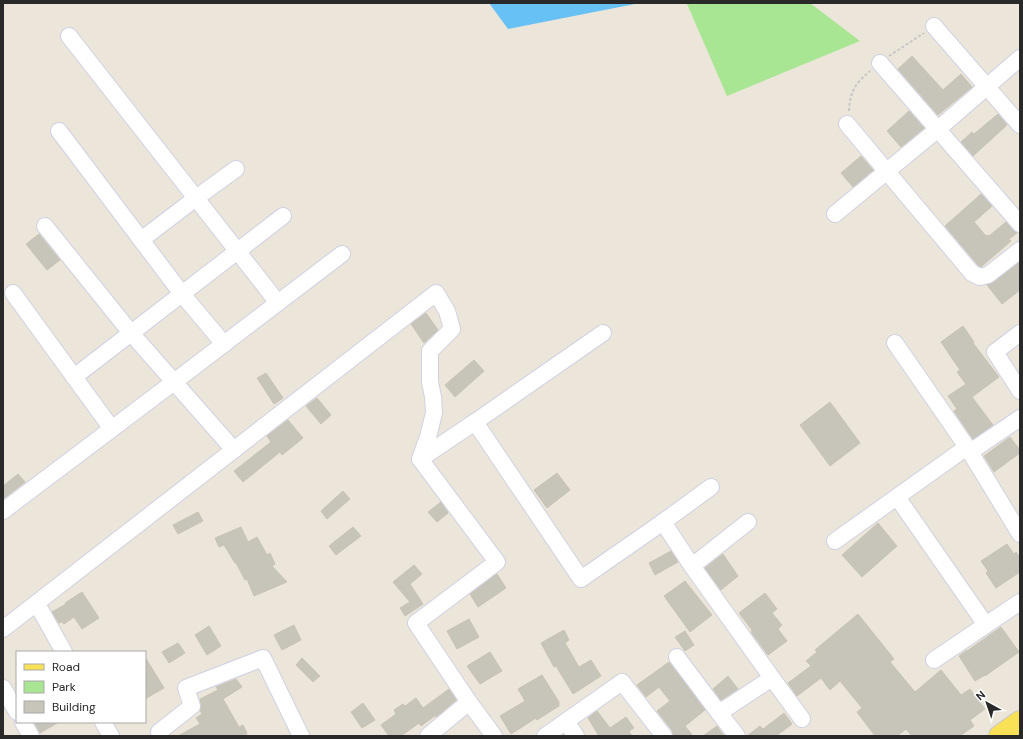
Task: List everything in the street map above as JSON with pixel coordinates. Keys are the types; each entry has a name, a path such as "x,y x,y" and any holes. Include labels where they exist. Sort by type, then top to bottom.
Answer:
{"main road":[{"path":"998,736 1020,721"}],"street":[{"path":"934,26 1020,125"},
{"path":"69,36 278,303"},
{"path":"835,214 938,129 1020,58"},
{"path":"880,62 1020,224"},
{"path":"847,124 972,273 980,276 988,275 1020,250"},
{"path":"59,131 182,294 224,344"},
{"path":"141,240 236,169"},
{"path":"74,377 283,216"},
{"path":"45,226 131,333 234,450"},
{"path":"3,511 342,254"},
{"path":"13,293 112,429"},
{"path":"3,629 436,293 447,311 452,329 430,351 430,382 434,413 428,437 420,459"},
{"path":"420,459 603,333"},
{"path":"1020,333 995,352 1020,391"},
{"path":"895,343 969,450 1020,534"},
{"path":"835,541 897,497 1020,418"},
{"path":"475,422 581,579 711,487"},
{"path":"420,459 496,562 416,622 469,702 494,736"},
{"path":"897,497 986,625"},
{"path":"663,522 692,566 802,720"},
{"path":"692,566 748,522"},
{"path":"934,660 1020,602"},
{"path":"37,604 63,651"},
{"path":"677,657 737,736"},
{"path":"157,735 192,706 186,688 263,658 301,736"},
{"path":"719,713 772,678"},
{"path":"545,736 622,682 664,736"},
{"path":"3,688 16,710"},
{"path":"428,736 469,702"},
{"path":"566,722 576,736"},
{"path":"24,723 31,736"},
{"path":"104,723 110,736"}],"green space":[{"path":"810,3 860,41 727,96 687,4"}],"water":[{"path":"489,3 640,3 508,29"}],"building":[{"path":"912,56 943,90 961,74 972,87 938,115 898,69"},
{"path":"909,111 924,128 901,147 887,131"},
{"path":"998,114 1007,125 973,156 961,142 972,132 974,134"},
{"path":"861,156 873,170 853,187 841,173"},
{"path":"981,194 992,206 974,222 986,236 989,236 1006,222 1017,233 1009,239 1011,241 981,267 945,226"},
{"path":"39,234 60,260 47,270 26,244"},
{"path":"1020,262 1020,290 1002,304 987,285 994,282"},
{"path":"426,313 438,330 424,343 411,324"},
{"path":"963,326 974,342 973,343 999,377 972,397 993,425 973,439 954,411 957,409 948,396 966,384 957,372 960,370 941,342"},
{"path":"474,360 484,371 455,397 445,385"},
{"path":"266,373 283,398 274,404 257,378"},
{"path":"317,398 331,415 321,424 306,406"},
{"path":"830,402 860,443 830,466 800,425"},
{"path":"288,420 303,438 282,455 280,452 243,482 234,471 271,442 267,436"},
{"path":"1010,437 1020,450 1020,453 994,472 984,456"},
{"path":"557,473 570,490 547,508 534,490"},
{"path":"18,474 25,482 3,499 3,486"},
{"path":"343,491 350,499 327,519 321,511"},
{"path":"441,502 448,513 437,522 428,512"},
{"path":"198,512 203,521 178,534 173,525"},
{"path":"878,523 897,546 862,577 842,555"},
{"path":"241,527 248,542 257,537 267,555 270,553 275,564 272,566 287,582 254,596 247,579 245,580 224,545 219,547 215,538"},
{"path":"353,527 361,536 336,555 329,546"},
{"path":"1007,544 1014,554 1016,552 1020,558 1020,572 996,588 986,573 988,571 981,561"},
{"path":"671,551 678,562 655,575 649,563"},
{"path":"723,554 738,576 721,590 705,568"},
{"path":"414,565 422,574 410,584 423,604 405,616 400,608 410,602 393,582"},
{"path":"497,574 506,588 478,607 470,594"},
{"path":"685,581 712,615 690,632 664,596"},
{"path":"82,592 99,618 82,629 74,617 64,624 62,622 59,623 52,612"},
{"path":"765,593 777,609 772,613 782,625 778,629 787,641 768,655 739,613"},
{"path":"858,614 894,659 890,662 915,692 941,670 961,695 970,689 985,709 970,720 974,726 960,736 912,736 906,729 897,736 875,736 857,712 862,708 840,681 830,690 821,678 797,696 788,683 811,666 806,661 817,652 815,650"},
{"path":"469,619 479,637 457,649 447,631"},
{"path":"294,625 301,640 282,650 274,635"},
{"path":"209,626 221,646 207,655 195,635"},
{"path":"1001,627 1019,652 985,676 975,681 959,656"},
{"path":"564,630 569,640 565,643 579,667 591,660 601,676 573,694 556,666 554,667 541,643"},
{"path":"685,631 694,645 685,651 675,637"},
{"path":"178,643 185,653 169,663 162,652"},
{"path":"490,652 502,671 480,684 467,666"},
{"path":"302,658 320,676 313,682 296,665"},
{"path":"146,659 164,688 146,698"},
{"path":"669,662 705,710 685,726 693,736 673,736 672,730 657,711 670,701 659,687 646,697 637,685"},
{"path":"542,675 559,702 559,706 537,720 536,718 511,734 500,716 525,701 518,689"},
{"path":"728,676 738,689 721,700 713,689"},
{"path":"236,679 242,687 223,699 239,727 243,725 247,733 245,736 178,736 200,724 196,718 202,714 200,710 200,699 218,690 216,687"},
{"path":"449,689 456,700 436,717 436,715 421,726 419,723 401,736 389,736 381,725 396,714 394,710 403,704 405,706 416,698 423,708"},
{"path":"363,703 375,720 362,728 351,712"},
{"path":"597,711 610,728 626,717 634,728 629,731 632,736 599,736 588,718"},
{"path":"784,713 792,724 776,736 747,736 760,726 763,729"},
{"path":"38,723 57,723 40,733 35,724"},
{"path":"717,726 724,736 703,736"}]}
